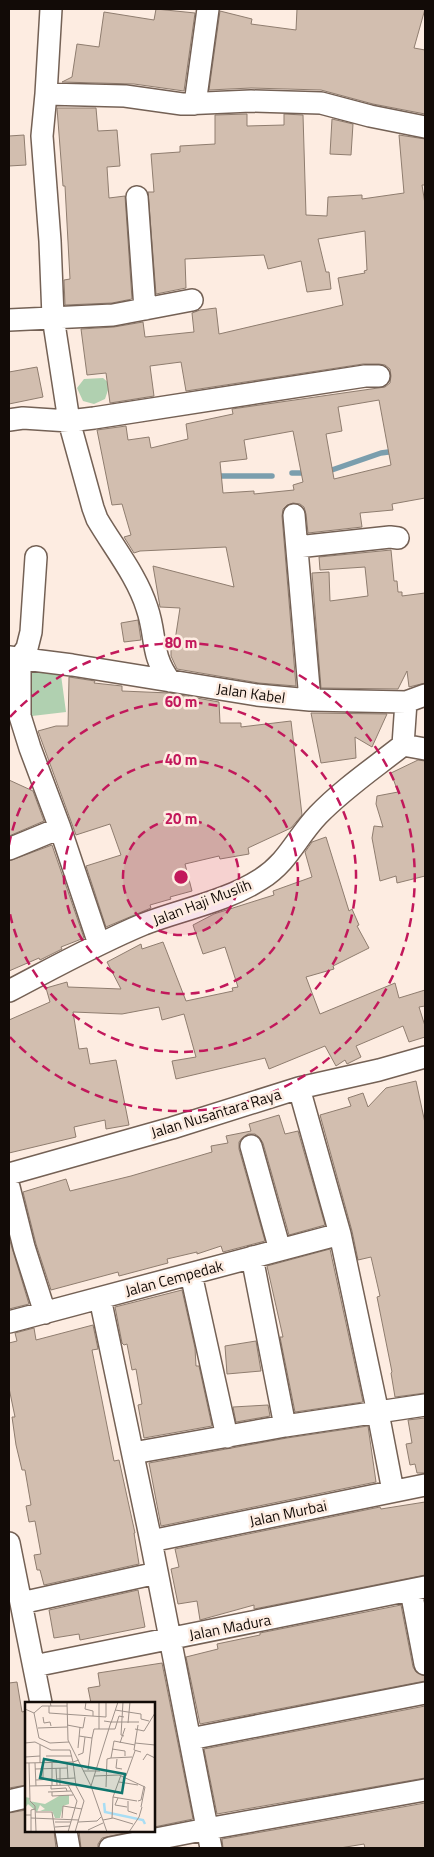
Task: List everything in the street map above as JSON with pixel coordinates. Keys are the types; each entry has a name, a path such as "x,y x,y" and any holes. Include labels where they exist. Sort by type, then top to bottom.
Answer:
{"street":[{"path":"51,9 42,136 50,241 53,317 69,421 92,508 144,598 156,656 162,670 170,681"},
{"path":"196,104 208,9"},
{"path":"46,94 125,96 182,104 251,101 321,103 370,116 425,127"},
{"path":"137,196 145,309"},
{"path":"9,320 113,315 192,300"},
{"path":"9,420 23,418 69,421 365,376 379,376"},
{"path":"294,515 310,700"},
{"path":"297,548 390,537 398,538"},
{"path":"36,557 31,632 27,648 14,658 20,716 99,944"},
{"name":"Jalan Kabel","path":"14,658 256,695 310,700 415,699"},
{"path":"415,699 403,746 425,748"},
{"name":"Jalan Haji Muslih","path":"9,991 99,944 146,924 224,897 260,879 284,860 304,830 329,803 403,746"},
{"path":"9,849 60,828"},
{"name":"Jalan Nusantara Raya","path":"9,1174 172,1128 299,1088 379,1070 425,1056"},
{"path":"299,1088 340,1234 378,1412 392,1491"},
{"path":"251,1146 280,1250"},
{"path":"9,1187 24,1247 45,1314"},
{"name":"Jalan Cempedak","path":"9,1322 45,1314 340,1234"},
{"path":"252,1257 285,1426"},
{"path":"192,1274 227,1437"},
{"path":"100,1298 151,1541 209,1839"},
{"path":"133,1453 285,1426 425,1405"},
{"name":"Jalan Murbai","path":"151,1541 425,1485"},
{"path":"9,1543 41,1702"},
{"path":"21,1602 157,1573"},
{"path":"418,1589 425,1664"},
{"name":"Jalan Madura","path":"34,1666 418,1589"},
{"path":"190,1739 425,1693"},
{"path":"110,1848 209,1839 425,1790"},
{"path":"9,1801 25,1797"},
{"path":"66,1832 69,1848"}],"green space":[{"path":"103,378 110,384 105,399 94,404 83,401 77,388 84,379"},
{"path":"28,671 61,675 66,712 32,716"}],"building":[{"path":"156,9 195,13 184,91 134,84 62,82 72,77 77,44 99,47 104,12 154,20"},
{"path":"297,9 425,9 414,48 425,50 425,114 373,104 321,90 251,88 209,90 220,11 252,19 251,24 296,30"},
{"path":"57,108 96,108 98,131 117,130 120,166 107,167 109,198 125,196 132,299 112,303 65,305 64,280 70,279 65,186 63,186"},
{"path":"247,114 247,126 284,125 284,114 303,115 306,215 327,216 328,197 362,195 362,199 404,193 399,135 425,139 425,185 422,185 425,204 425,498 392,504 393,510 360,513 362,527 308,533 304,507 293,503 283,509 282,516 296,686 259,683 177,669 171,656 171,647 174,647 180,608 160,607 153,566 234,587 226,547 140,551 134,553 124,537 131,535 122,504 112,505 97,430 126,426 128,440 149,437 151,448 188,439 186,424 233,414 232,409 385,387 390,383 390,369 385,365 363,364 186,391 181,362 150,366 154,396 110,403 106,373 87,375 81,329 114,327 143,322 145,337 194,332 192,313 216,308 219,334 343,305 338,278 365,273 364,271 367,270 365,231 318,239 326,272 329,272 331,289 307,292 301,261 268,269 264,255 185,259 186,288 156,294 148,192 154,192 151,154 180,152 180,146 215,144 215,115","holes":["379,400 391,465 334,479 326,434 342,431 338,407","293,431 303,482 293,485 294,490 254,494 254,491 223,493 220,462 247,459 244,440"]},
{"path":"332,119 353,124 351,155 330,154"},
{"path":"24,135 26,165 9,166 9,136"},
{"path":"37,367 43,397 9,404 9,372"},
{"path":"391,550 394,581 397,581 398,592 402,592 402,596 425,593 425,683 409,687 407,671 398,689 321,688 312,573 329,572 330,601 368,596 365,567 320,570 319,557"},
{"path":"138,620 141,640 124,642 121,623"},
{"path":"69,677 95,681 94,683 122,686 122,691 169,693 219,702 220,723 241,723 241,727 291,721 302,815 291,828 248,848 249,854 220,859 219,856 185,864 192,891 150,905 151,908 106,927 86,866 121,855 110,824 76,835 38,731 56,726 68,726"},
{"path":"311,713 387,714 372,747 355,737 356,758 321,763"},
{"path":"418,760 425,761 425,876 397,883 396,876 380,881 372,838 374,826 383,827 376,804 377,796 398,792 391,773"},
{"path":"9,780 33,791 44,821 9,836"},
{"path":"326,837 349,911 352,909 359,925 357,926 369,948 333,966 334,969 306,977 320,1014 395,983 399,998 425,990 425,1006 419,1007 425,1026 425,1037 409,1042 403,1026 356,1046 361,1057 347,1064 345,1060 336,1066 325,1046 269,1069 265,1058 176,1079 172,1061 196,1057 184,1014 162,1020 159,1007 122,1014 73,1012 79,1049 87,1048 90,1064 116,1060 129,1125 106,1129 105,1120 74,1127 76,1137 9,1153 9,1020 50,1002 46,988 67,982 68,987 121,989 107,962 141,944 142,949 163,942 186,1001 233,991 232,988 238,987 225,947 203,954 193,925 214,914 274,895 273,891 312,877 305,852 312,842"},
{"path":"52,845 84,938 61,947 62,949 40,960 39,958 9,971 9,861"},
{"path":"416,1081 425,1123 425,1393 395,1397 377,1297 380,1296 371,1257 358,1260 352,1231 320,1115 351,1106 348,1098 363,1093 368,1107 386,1088"},
{"path":"279,1115 285,1134 298,1131 325,1225 289,1235 263,1143 255,1134 248,1134 239,1142 239,1149 265,1241 223,1252 221,1246 197,1254 197,1252 167,1259 168,1263 119,1276 118,1272 51,1290 36,1244 23,1192 66,1179 70,1191 131,1176 212,1152 211,1146 228,1143 226,1136 251,1131 249,1124"},
{"path":"9,1238 29,1304 9,1309"},
{"path":"330,1249 363,1402 295,1412 280,1337 283,1337 267,1266"},
{"path":"182,1290 195,1348 196,1366 199,1366 212,1426 144,1438 138,1405 142,1404 136,1369 132,1370 127,1344 124,1345 122,1343 115,1307"},
{"path":"93,1325 98,1349 92,1350 114,1461 119,1460 135,1533 139,1564 44,1585 40,1570 37,1570 34,1555 41,1554 35,1521 29,1522 26,1506 31,1505 25,1470 22,1470 16,1445 12,1417 15,1417 9,1388 9,1343 17,1341 15,1333 34,1328 36,1340"},
{"path":"256,1341 261,1371 227,1374 225,1346"},
{"path":"268,1405 270,1416 236,1422 233,1407"},
{"path":"425,1418 425,1473 417,1473 415,1464 410,1465 406,1444 412,1443 408,1420"},
{"path":"368,1426 376,1482 161,1526 149,1463 287,1438"},
{"path":"425,1502 425,1575 254,1609 254,1605 200,1620 197,1601 178,1604 171,1569 179,1567 175,1549 380,1507 381,1509"},
{"path":"138,1590 145,1627 80,1640 79,1634 54,1638 49,1610"},
{"path":"401,1605 413,1667 416,1672 425,1676 425,1681 200,1724 186,1657 218,1649 217,1644 260,1635 260,1633"},
{"path":"162,1663 193,1819 155,1827 155,1702 91,1702 88,1688 100,1686 98,1673"},
{"path":"17,1682 22,1712 25,1711 25,1785 9,1788 9,1683"},
{"path":"425,1706 425,1778 217,1814 204,1749"},
{"path":"425,1803 425,1848 365,1848 364,1844 340,1848 223,1848 222,1839"},
{"path":"25,1810 25,1832 54,1832 56,1848 9,1848 9,1813"},
{"path":"79,1832 129,1832 102,1838 98,1848 81,1848"}],"waterway":[{"path":"326,472 381,453 396,451"},
{"path":"292,473 307,473"},
{"path":"214,476 272,476"}]}
